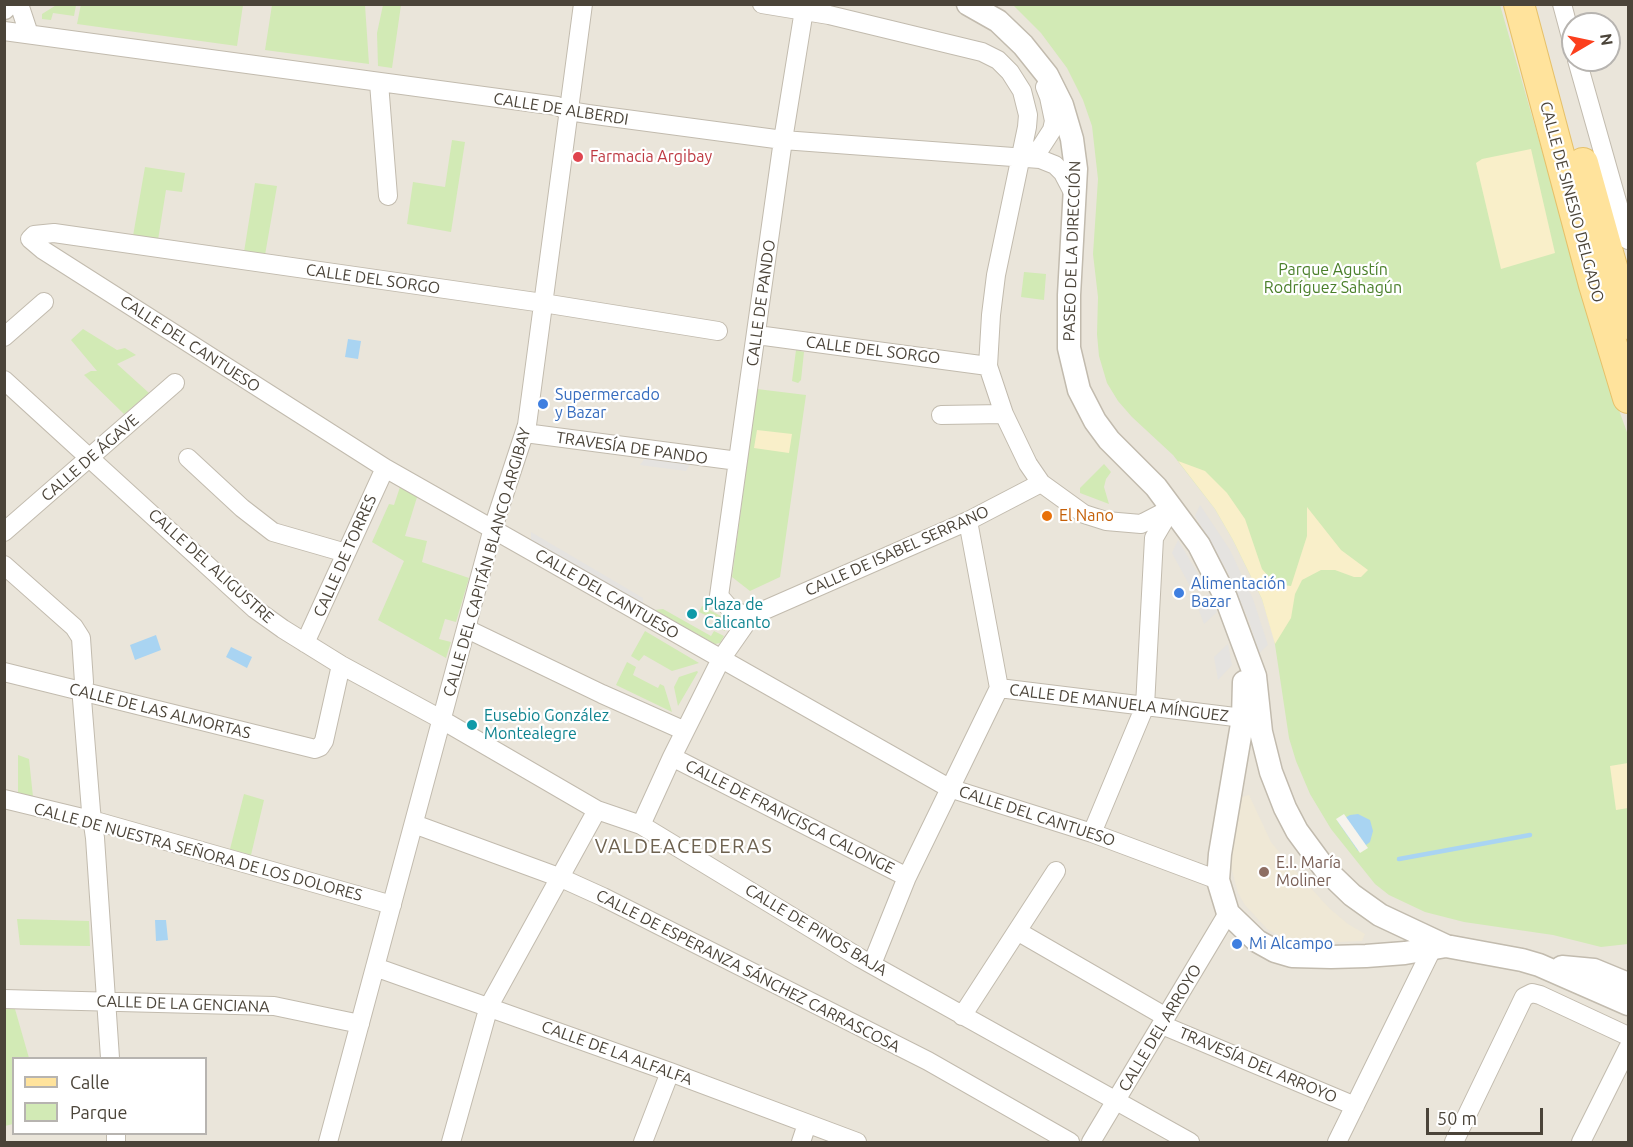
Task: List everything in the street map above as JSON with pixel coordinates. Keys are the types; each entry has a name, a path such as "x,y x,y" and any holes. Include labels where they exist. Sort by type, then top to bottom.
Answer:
{"main road":[{"name":"CALLE DE SINESIO DELGADO","path":"1519,4 1594,285 1629,398"},
{"name":"CALLE DE SINESIO DELGADO","path":"1539,4 1629,324"}],"street":[{"path":"4,8 8,4"},
{"path":"19,4 29,34"},
{"name":"CALLE DEL CAPITÁN BLANCO ARGIBAY","path":"328,1143 493,528 525,433 583,4"},
{"path":"762,4 804,10 982,52 998,60 1015,79 1026,103 1027,127 1024,157 996,275 988,366 1004,414 1028,464 1041,483 1084,514 1106,521 1141,524 1172,508"},
{"name":"PASEO DE LA DIRECCIÓN","path":"968,4 998,21 1023,45 1047,75 1068,121 1075,153 1076,197 1069,295 1069,348 1079,390 1095,421 1109,440 1156,487 1199,545 1226,598 1255,676 1262,732 1275,783 1285,808 1297,831 1325,869 1352,895 1380,915 1439,948"},
{"name":"CALLE DE PANDO","path":"751,616 732,611 719,596 783,140 804,10"},
{"name":"CALLE DE ALBERDI","path":"4,31 556,106 569,111 783,140 1024,157 1047,161 1055,165 1063,173 1076,197"},
{"name":"PASEO DE LA DIRECCIÓN","path":"1023,45 1049,97 1054,121 1049,137 1024,157"},
{"path":"1580,72 1629,240"},
{"path":"379,83 388,196"},
{"name":"CALLE DEL SORGO","path":"30,239 34,235 54,233 543,303 718,331"},
{"name":"CALLE DEL CANTUESO","path":"30,239 52,256 385,468 949,788 1092,833 1218,880"},
{"path":"4,337 44,302"},
{"name":"CALLE DEL SORGO","path":"757,335 988,366"},
{"name":"CALLE DEL ALIGUSTRE","path":"4,380 255,609 341,665 441,720"},
{"name":"CALLE DE ÁGAVE","path":"4,532 175,383"},
{"path":"941,415 1004,414"},
{"name":"TRAVESÍA DE PANDO","path":"525,433 738,461"},
{"path":"188,458 242,508 273,532 346,553"},
{"name":"CALLE DE TORRES","path":"305,643 385,468"},
{"name":"CALLE DE ISABEL SERRANO","path":"751,616 968,521 1041,483"},
{"path":"1092,833 1145,706 1154,538 1172,508"},
{"path":"968,521 999,688"},
{"path":"4,565 74,627 82,643 84,682 82,692 110,1057"},
{"path":"641,825 721,659 751,616"},
{"path":"467,629 685,731"},
{"name":"PASEO DE LA DIRECCIÓN","path":"1244,651 1243,718 1220,854 1218,880 1228,913 1257,941 1275,951 1292,956 1366,956 1439,948 1522,960 1539,965 1629,1004"},
{"name":"CALLE DE LAS ALMORTAS","path":"4,672 315,749 320,747 324,741 341,665"},
{"name":"CALLE DE MANUELA MÍNGUEZ","path":"872,964 908,877 999,688 1243,718"},
{"name":"CALLE DE PINOS BAJA","path":"441,720 597,810 641,825 872,964 1190,1143"},
{"name":"CALLE DE FRANCISCA CALONGE","path":"672,757 908,877"},
{"path":"1231,786 1250,772 1261,774 1275,783"},
{"name":"CALLE DE NUESTRA SEÑORA DE LOS DOLORES","path":"4,799 92,821 392,905"},
{"path":"451,1143 489,1006 597,810"},
{"name":"CALLE DE ESPERANZA SÁNCHEZ CARRASCOSA","path":"414,824 561,878 603,897 928,1061 1070,1143"},
{"path":"963,1016 1056,871"},
{"name":"CALLE DEL ARROYO","path":"1091,1143 1228,913"},
{"path":"1366,956 1381,937 1380,915"},
{"name":"TRAVESÍA DEL ARROYO","path":"1017,931 1164,1021 1355,1106"},
{"path":"1337,1143 1439,948"},
{"name":"PASEO DE LA DIRECCIÓN","path":"1539,965 1594,970 1629,984"},
{"name":"CALLE DE LA ALFALFA","path":"375,966 670,1072 857,1143"},
{"path":"1454,1143 1524,997 1532,993 1540,995 1629,1036"},
{"name":"CALLE DE LA GENCIANA","path":"4,999 274,1006 360,1024"},
{"path":"1581,1143 1629,1048"},
{"path":"643,1143 670,1072"},
{"path":"801,1143 807,1124"}],"shaded area":[{"path":"5,5 1628,5 1628,1142 5,1142"},
{"path":"651,450 695,456 686,471 640,465"},
{"path":"1200,505 1230,550 1253,599 1268,645 1259,653 1249,621 1227,571 1195,516"},
{"path":"531,532 643,598 643,615 531,550"},
{"path":"1178,540 1200,577 1191,588 1172,553"},
{"path":"1208,594 1217,612 1204,624 1198,608"},
{"path":"1228,644 1232,665 1218,680 1214,657"},
{"name":"E.I. María Moliner","path":"1249,795 1271,842 1329,908 1348,924 1365,934 1362,941 1316,943 1286,939 1267,929 1245,905 1238,893 1231,866 1235,827 1242,797"}],"green space":[{"path":"58,4 76,5 74,16 53,13 51,20 42,19 42,14"},
{"path":"81,4 243,5 237,46 77,24"},
{"path":"272,5 365,5 369,64 265,50"},
{"path":"383,5 401,5 392,68 378,66 377,33"},
{"name":"Parque Agustín Rodríguez Sahagún","path":"1013,5 1500,5 1608,380 1628,435 1628,944 1601,947 1553,935 1464,922 1425,912 1389,895 1375,884 1331,829 1310,794 1296,761 1289,738 1274,638 1262,599 1233,540 1215,509 1173,455 1132,417 1118,401 1107,383 1099,356 1097,334 1098,297 1093,254 1098,179 1092,126 1083,100 1067,68 1041,33"},
{"path":"452,140 465,142 451,232 407,224 413,182 445,187"},
{"path":"145,167 185,173 182,192 166,190 158,240 133,236"},
{"path":"255,183 277,186 265,255 244,252"},
{"path":"1024,272 1046,274 1044,300 1021,297"},
{"path":"83,329 117,350 125,348 136,355 117,364 149,393 124,414 84,375 97,371 71,340"},
{"path":"796,350 804,352 801,380 798,383 792,381"},
{"path":"757,389 806,395 780,577 750,591 732,577"},
{"path":"1104,464 1111,472 1104,487 1109,504 1080,493 1080,488"},
{"path":"401,484 418,494 405,536 427,541 422,562 469,578 456,622 445,619 439,639 451,642 446,658 378,620 404,561 372,542 389,504 394,505"},
{"path":"702,606 730,621 725,631 717,627 720,622 699,612"},
{"path":"663,609 711,636 714,631 724,636 720,643 715,644 655,610"},
{"path":"645,631 699,663 672,671 644,655 639,661 631,656"},
{"path":"627,662 636,667 633,675 658,688 660,684 664,686 672,712 616,685"},
{"path":"697,671 678,706 674,687 679,677"},
{"path":"18,755 29,759 33,797 18,793"},
{"path":"244,794 264,800 251,855 230,849"},
{"path":"17,919 89,921 90,946 20,945"},
{"path":"5,1009 15,1009 29,1057 12,1057 12,1124 5,1126"}],"sand":[{"path":"1531,149 1555,253 1501,269 1476,163 1482,159"},
{"path":"757,430 792,434 789,453 754,448"},
{"path":"1178,461 1205,471 1227,493 1245,519 1262,569 1275,584 1291,586 1307,536 1307,507 1341,550 1368,570 1361,577 1354,577 1335,570 1321,570 1302,580 1295,594 1291,618 1275,644 1262,599 1233,540 1215,509"},
{"path":"1628,763 1628,808 1616,810 1610,766"}],"water":[{"path":"348,339 361,341 358,359 345,357"},
{"path":"156,635 161,650 135,660 130,645"},
{"path":"231,647 252,657 247,668 226,657"},
{"path":"1358,814 1370,820 1373,831 1370,842 1358,851 1338,822 1350,815"},
{"path":"155,920 166,920 168,940 156,941"}],"pier":[{"path":"1344,814 1368,848 1360,853 1336,819"}],"waterway":[{"path":"1399,859 1530,835"}],"place":[{"name":"Farmacia Argibay","path":"578,157"},
{"name":"Supermercado y Bazar","path":"543,404"},
{"name":"El Nano","path":"1047,516"},
{"name":"Alimentación Bazar","path":"1179,593"},
{"name":"Plaza de Calicanto","path":"692,614"},
{"name":"Eusebio González Montealegre","path":"472,725"},
{"name":"E.I. María Moliner","path":"1264,872"},
{"name":"Mi Alcampo","path":"1237,944"}],"district":[{"name":"VALDEACEDERAS","path":"684,846"}]}
